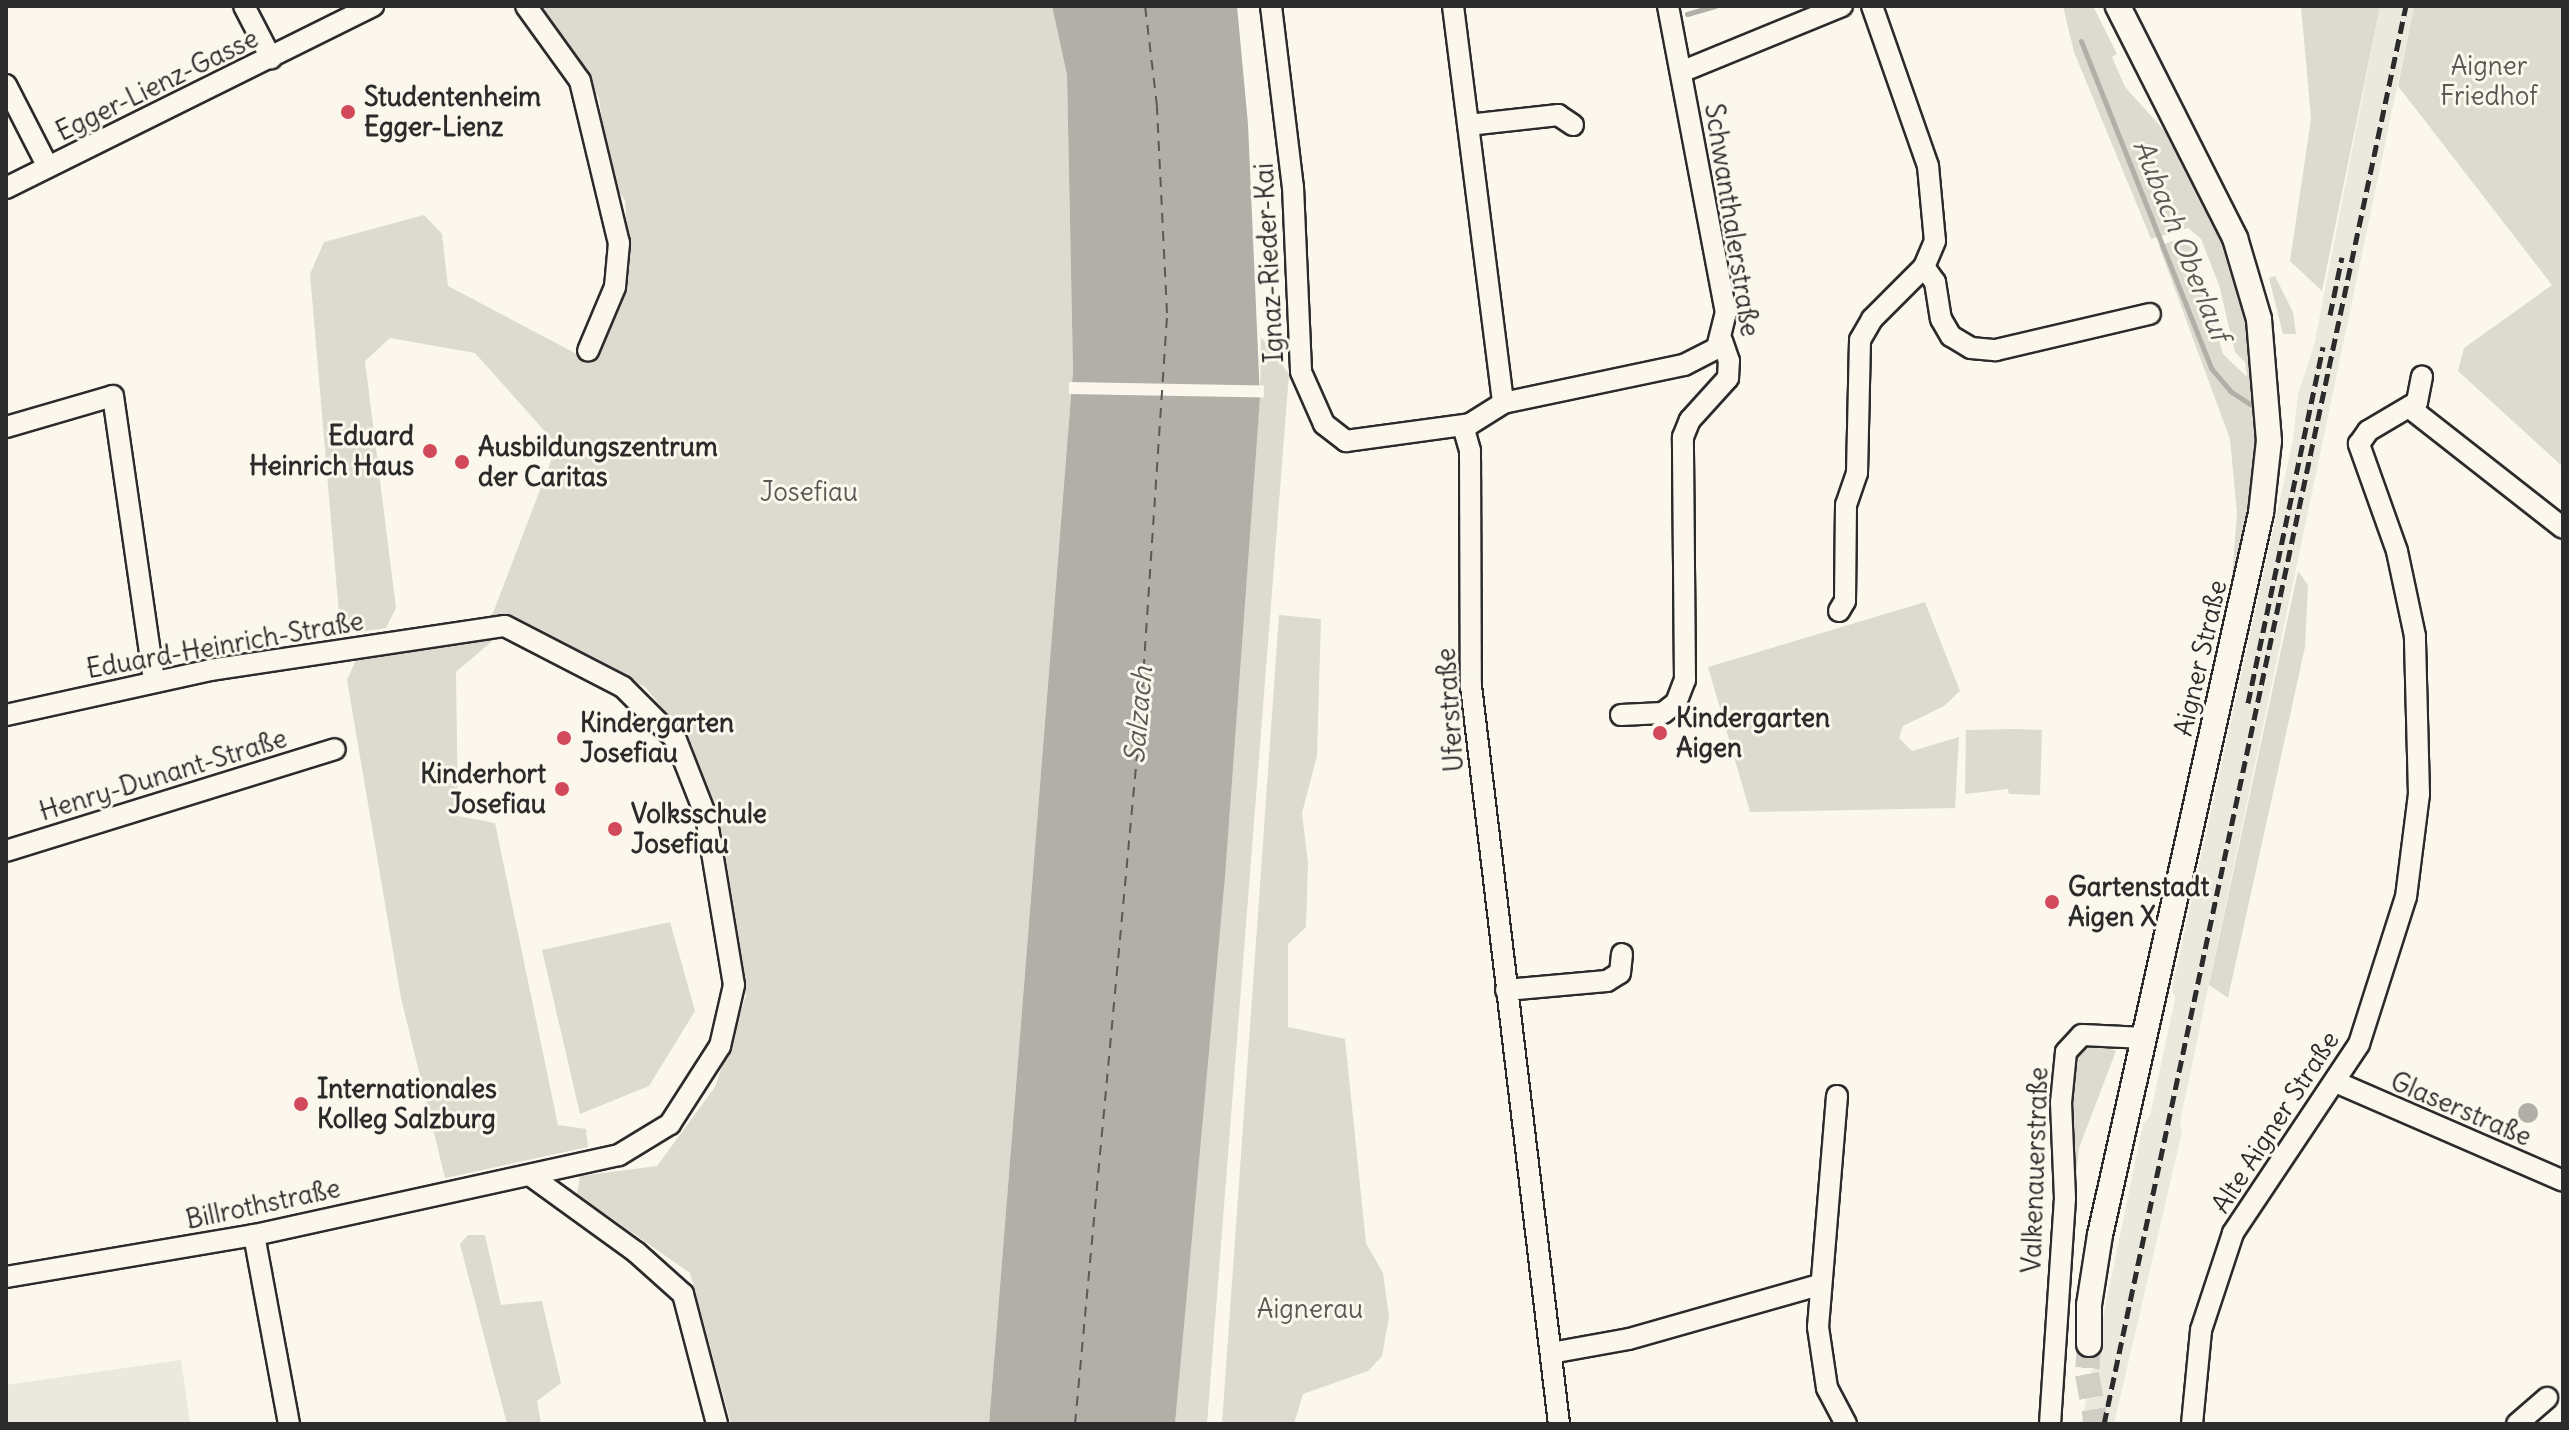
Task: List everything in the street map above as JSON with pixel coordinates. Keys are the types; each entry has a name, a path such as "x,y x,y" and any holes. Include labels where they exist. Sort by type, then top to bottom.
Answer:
{"main road":[{"name":"Aigner Straße","path":"2089,1344 2092,1280 2261,513 2269,441 2265,353 2248,277 2222,208 2118,6"}],"street":[{"path":"244,6 271,58"},
{"name":"Egger-Lienz-Gasse","path":"6,188 373,6"},
{"path":"526,6 580,81 619,243 615,287 588,351"},
{"name":"Ignaz-Rieder-Kai","path":"1271,6 1293,187 1298,352 1306,390 1324,424 1346,441 1463,426 1503,403 1684,365 1705,357 1722,341"},
{"path":"1453,6 1503,403"},
{"name":"Schwanthalerstraße","path":"1621,715 1663,713 1676,703 1685,680 1683,437 1690,420 1728,378 1729,361 1722,341 1726,313 1668,6"},
{"path":"1681,72 1842,6"},
{"path":"1839,611 1845,601 1846,505 1857,473 1860,340 1872,319 1924,267 1935,241 1928,166 1872,6"},
{"path":"6,85 48,167"},
{"path":"1468,125 1558,115 1573,125"},
{"path":"1924,267 1935,282 1946,331 1956,341 1979,350 2150,314"},
{"path":"2422,376 2421,395 2410,408 2563,528"},
{"path":"6,427 113,396 154,682"},
{"name":"Alte Aigner Straße","path":"2192,1424 2201,1330 2233,1233 2270,1172 2338,1083 2377,999 2417,836 2420,710 2413,625 2397,551 2359,448 2368,431 2410,408"},
{"name":"Uferstraße","path":"1463,426 1470,451 1471,686 1559,1424"},
{"name":"Billrothstraße","path":"6,1277 254,1235 531,1176 619,1155 670,1124 720,1046 734,985 706,816 676,740 623,687 543,641 505,626 455,632"},
{"name":"Eduard-Heinrich-Straße","path":"6,715 154,682 455,632"},
{"name":"Henry-Dunant-Straße","path":"6,851 335,749"},
{"path":"1506,990 1607,981 1620,973 1622,954"},
{"name":"Valkenauerstraße","path":"2050,1424 2065,1198 2061,1103 2066,1052 2082,1035 2145,1038"},
{"name":"Glaserstraße","path":"2338,1083 2563,1181"},
{"path":"1837,1096 1818,1285 1823,1373 1840,1422"},
{"path":"531,1176 636,1252 683,1294 717,1424"},
{"path":"254,1235 289,1424"},
{"path":"1551,1353 1629,1339 1818,1285"},
{"path":"2517,1424 2547,1398"}],"shaded area":[{"path":"2380,6 2414,6 2180,1122 2182,1132 2114,1424 2081,1424 2143,1124 2150,1116 2175,999 2172,988 2293,440 2298,394 2314,346"},
{"path":"181,1360 190,1424 6,1424 6,1385"}],"green space":[{"name":"Josefiau","path":"541,6 1052,6 1067,75 1073,371 989,1424 731,1424 690,1273 577,1194 580,1176 657,1166 715,1087 746,996 723,853 692,745 645,687 517,620 456,672 458,816 495,823 558,1125 586,1129 588,1147 445,1178 401,998 347,680 357,658 463,641 493,613 557,445 475,353 390,338 365,361 396,608 386,628 365,631 339,614 310,274 324,242 424,215 442,234 448,286 592,362 628,248 625,200 610,181 599,98"},
{"path":"2063,6 2093,6 2117,54 2112,57 2125,87 2173,140 2228,247 2247,307 2260,446 2230,603 2237,514 2230,439 2159,246 2181,238 2191,243 2223,354 2247,377 2245,362 2235,352 2219,285 2201,239 2188,228 2151,239 2074,52"},
{"path":"2301,6 2380,6 2322,291 2290,261 2311,119"},
{"name":"Aigner Friedhof","path":"2414,6 2563,6 2563,467 2458,371 2464,348 2552,285 2398,86"},
{"path":"2275,276 2293,312 2296,334 2283,334 2269,278"},
{"path":"1261,337 1289,374 1207,1424 1175,1424 1260,398"},
{"path":"2298,571 2308,585 2305,647 2228,998 2209,985"},
{"path":"1925,602 1960,691 1944,706 1903,726 1899,738 1912,751 1959,737 1955,808 1750,812 1708,667"},
{"name":"Aignerau","path":"1279,615 1321,619 1317,756 1302,813 1308,863 1306,927 1288,944 1288,1027 1345,1039 1366,1243 1383,1273 1389,1317 1382,1356 1368,1371 1303,1394 1294,1424 1222,1424"},
{"path":"1966,730 2042,730 2040,795 2009,794 2008,789 1965,794"},
{"path":"670,922 695,1011 649,1086 580,1114 542,950"},
{"path":"2098,1043 2116,1051 2079,1148 2063,1316 2066,1392 2061,1335 2073,1210 2071,1067 2078,1050"},
{"path":"468,1235 485,1235 501,1305 542,1301 561,1383 537,1401 541,1424 507,1424 460,1244"}],"water":[{"name":"Salzach","path":"1052,6 1237,6 1248,124 1260,398 1225,876 1175,1424 989,1424 1073,371 1067,75"},
{"path":"2524,1103 2532,1103 2538,1113 2532,1123 2524,1123 2518,1117 2518,1109"}],"pier":[{"path":"1069,382 1264,385 1264,397 1069,394"}],"waterway":[{"path":"1687,14 1715,6"},
{"name":"Aubach Oberlauf","path":"2081,41 2211,368 2230,391 2259,410"}],"ferry route":[{"path":"1075,1424 1140,723 1167,313 1157,106 1145,6"}],"tunnel":[{"path":"2089,1344 2087,1374 2096,1424"}],"railway":[{"path":"2104,1424 2406,6"},
{"path":"2330,315 2342,257"},
{"path":"2248,703 2323,347"}],"place":[{"name":"Studentenheim Egger-Lienz","path":"348,112"},
{"name":"Eduard Heinrich Haus","path":"430,451"},
{"name":"Ausbildungszentrum der Caritas","path":"462,462"},
{"name":"Kindergarten Aigen","path":"1660,733"},
{"name":"Kindergarten Josefiau","path":"564,738"},
{"name":"Kinderhort Josefiau","path":"562,789"},
{"name":"Volksschule Josefiau","path":"615,829"},
{"name":"Gartenstadt Aigen X","path":"2052,902"},
{"name":"Internationales Kolleg Salzburg","path":"301,1104"}]}
